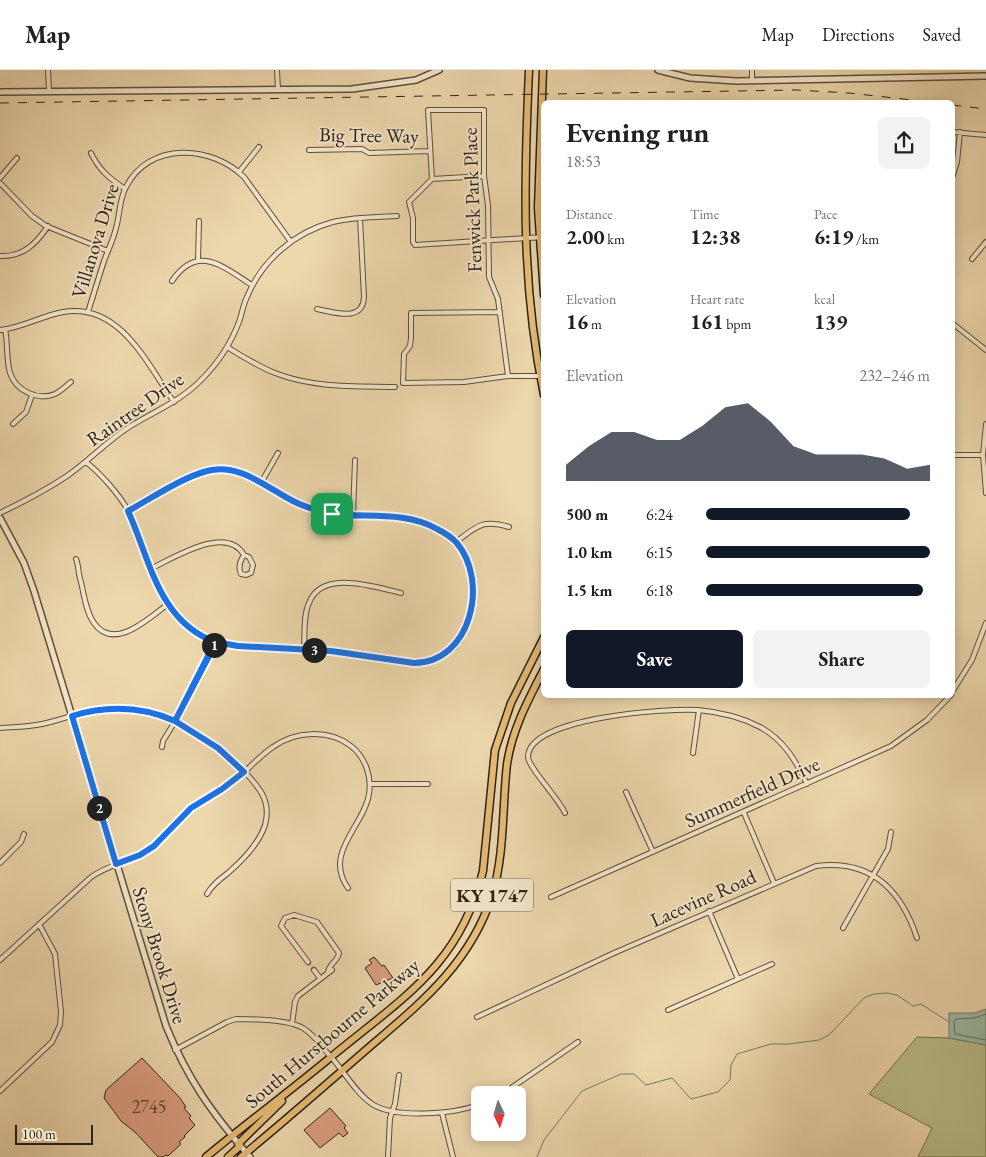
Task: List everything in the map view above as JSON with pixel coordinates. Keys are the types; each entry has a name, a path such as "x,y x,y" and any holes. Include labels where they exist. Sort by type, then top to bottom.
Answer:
{"main road":[{"path":"529,70 524,166 524,238 528,286 541,381"},
{"path":"542,100 543,70"},
{"path":"541,117 539,164 541,238"},
{"name":"South Hurstbourne Parkway","path":"206,1157 395,1006 430,974 443,959 464,925 478,889 483,871 495,750 511,703 541,643"},
{"name":"South Hurstbourne Parkway","path":"246,1156 442,983 456,966 478,929 492,896 497,876 508,763 524,708 541,675"},
{"path":"228,1157 300,1083"}],"street":[{"path":"48,70 48,90"},
{"path":"278,70 278,90"},
{"path":"0,92 352,88 416,80 439,70"},
{"path":"658,70 695,79 752,81 986,76"},
{"path":"752,70 752,81"},
{"name":"Fenwick Park Place","path":"430,151 428,110 484,110 484,176 489,240 489,277 498,299 508,376"},
{"path":"955,132 986,136"},
{"path":"955,170 958,162 960,132"},
{"path":"238,172 259,147"},
{"name":"Big Tree Way","path":"308,150 362,149 369,153 430,151"},
{"path":"430,151 432,179"},
{"name":"Villanova Drive","path":"88,312 116,228 125,189 130,180 144,166 162,156 193,152 213,156 238,172 291,242"},
{"path":"91,153 104,175 125,189"},
{"path":"0,178 17,158"},
{"path":"484,176 432,179 409,202 413,218 413,244 541,238"},
{"path":"0,182 32,216 48,226 108,251"},
{"name":"Raintree Drive","path":"0,513 51,486 86,462 130,427 174,402 202,379 227,347 238,324 252,285 268,263 291,242 322,226 360,218 397,216"},
{"path":"317,309 347,315 356,313 362,307 364,297 360,218"},
{"path":"198,261 199,221"},
{"path":"0,256 12,256 26,250 39,239 48,226"},
{"path":"972,259 986,242"},
{"path":"172,281 186,266 198,261 218,263 252,285"},
{"path":"71,382 54,394 44,396 32,395 21,389 12,377 3,329 22,326 63,312 88,312 107,319 127,335 174,402"},
{"path":"500,312 411,314 411,338 410,346 404,354 403,383 464,382 508,376 540,376"},
{"path":"955,325 986,350"},
{"path":"227,347 276,374 296,379 328,385 395,387"},
{"path":"13,424 26,412 32,395"},
{"path":"986,424 983,455 986,493"},
{"path":"261,483 278,453"},
{"path":"955,455 983,455"},
{"path":"353,516 355,460"},
{"path":"86,462 114,491 128,511 150,569 168,604 188,626 215,642 238,646 304,649 414,663 427,662 445,655 455,646 461,636 471,606 472,587 469,570 456,542 437,529 417,521 394,517 332,514 295,502 236,471 219,469 189,478 128,511"},
{"name":"Stony Brook Drive","path":"0,518 24,563 34,591 159,1007 175,1050 196,1089 246,1156"},
{"path":"456,542 476,526 484,523 509,527"},
{"path":"150,569 212,542 224,541 232,543 244,555 249,557 252,565 251,572 246,575 241,574 240,571 241,560 244,555"},
{"path":"76,559 78,573 91,618 104,631 115,634 126,633 168,604"},
{"path":"304,649 307,609 312,597 322,587 330,583 341,582 401,593"},
{"name":"Summerfield Drive","path":"955,689 972,660 986,623"},
{"path":"162,747 163,741 215,642"},
{"name":"Summerfield Drive","path":"551,897 744,813 891,746 927,720 948,698"},
{"path":"0,728 39,724 99,709 124,708 148,711 175,721 218,748 260,789 265,799 267,814 264,828 258,839 245,856 212,886 207,894"},
{"path":"565,813 555,795 529,764 528,758 532,746 550,733 569,724 586,720 667,710 699,710 734,716 761,728 786,748 798,765 807,784"},
{"path":"693,752 699,710"},
{"path":"0,960 90,878 106,867 140,855 154,846 191,808 222,789 279,743 298,736 318,734 337,738 356,750 367,768 370,784 367,802 341,855 341,877 348,888"},
{"path":"370,784 428,784"},
{"path":"626,792 653,852"},
{"path":"744,813 774,883"},
{"path":"843,928 874,876 890,844 891,832"},
{"path":"0,863 21,842 24,834"},
{"name":"Lacevine Road","path":"477,1016 526,992 774,883 809,868 825,865 853,867 874,876 885,884 901,901 917,938"},
{"path":"709,912 738,979"},
{"path":"292,1024 295,1002 298,996 330,971 329,967 338,958 339,953 321,925 294,915 284,918 281,926 308,962"},
{"path":"0,1091 52,1042 60,1025 61,1012 55,954 39,924"},
{"path":"668,1010 772,964"},
{"path":"314,970 320,978"},
{"path":"175,1050 236,1019 292,1024 306,1030 372,1104 393,1110 420,1114 442,1113 471,1106"},
{"path":"514,1086 578,1042"},
{"path":"388,1157 389,1123 399,1075"},
{"path":"442,1113 452,1157"}],"green space":[{"path":"917,1037 949,1038 986,1045 986,1157 918,1157 932,1128 869,1094"}],"water":[{"path":"986,1009 986,1045 949,1038 949,1013 975,1013"}],"building":[{"path":"374,957 382,966 384,965 393,978 376,985 365,968 372,963 369,960"},
{"path":"142,1058 180,1098 186,1107 184,1108 191,1116 189,1118 195,1125 179,1142 181,1144 168,1156 158,1157 136,1133 121,1121 104,1098 106,1090"},
{"path":"330,1108 346,1126 344,1128 348,1133 343,1137 339,1133 320,1148 304,1130"}],"waterway":[{"path":"537,1157 544,1140 582,1091 621,1074 634,1074 646,1085 672,1078 691,1099 718,1092 730,1080 731,1065 737,1054 771,1044 819,1040 829,1035 864,998 874,994 887,993 897,995 913,1006 921,1004 949,1022"}],"tunnel":[{"path":"308,962 314,970"}],"railway":[{"path":"0,103 796,90 849,93 913,100"},
{"path":"955,105 986,109"}],"route":[{"path":"332,514 295,502 240,472 225,469 198,474 128,511 139,536 152,575 170,608 188,626 215,642 175,721 218,748 244,772 222,789 191,808 154,846 132,859 116,864 72,716 99,709 124,708 143,710 175,721 212,650 215,642 238,646 331,651 414,663 434,661 445,655 458,642 468,620 472,587 469,570 456,542 428,524 404,518 332,514"}]}
